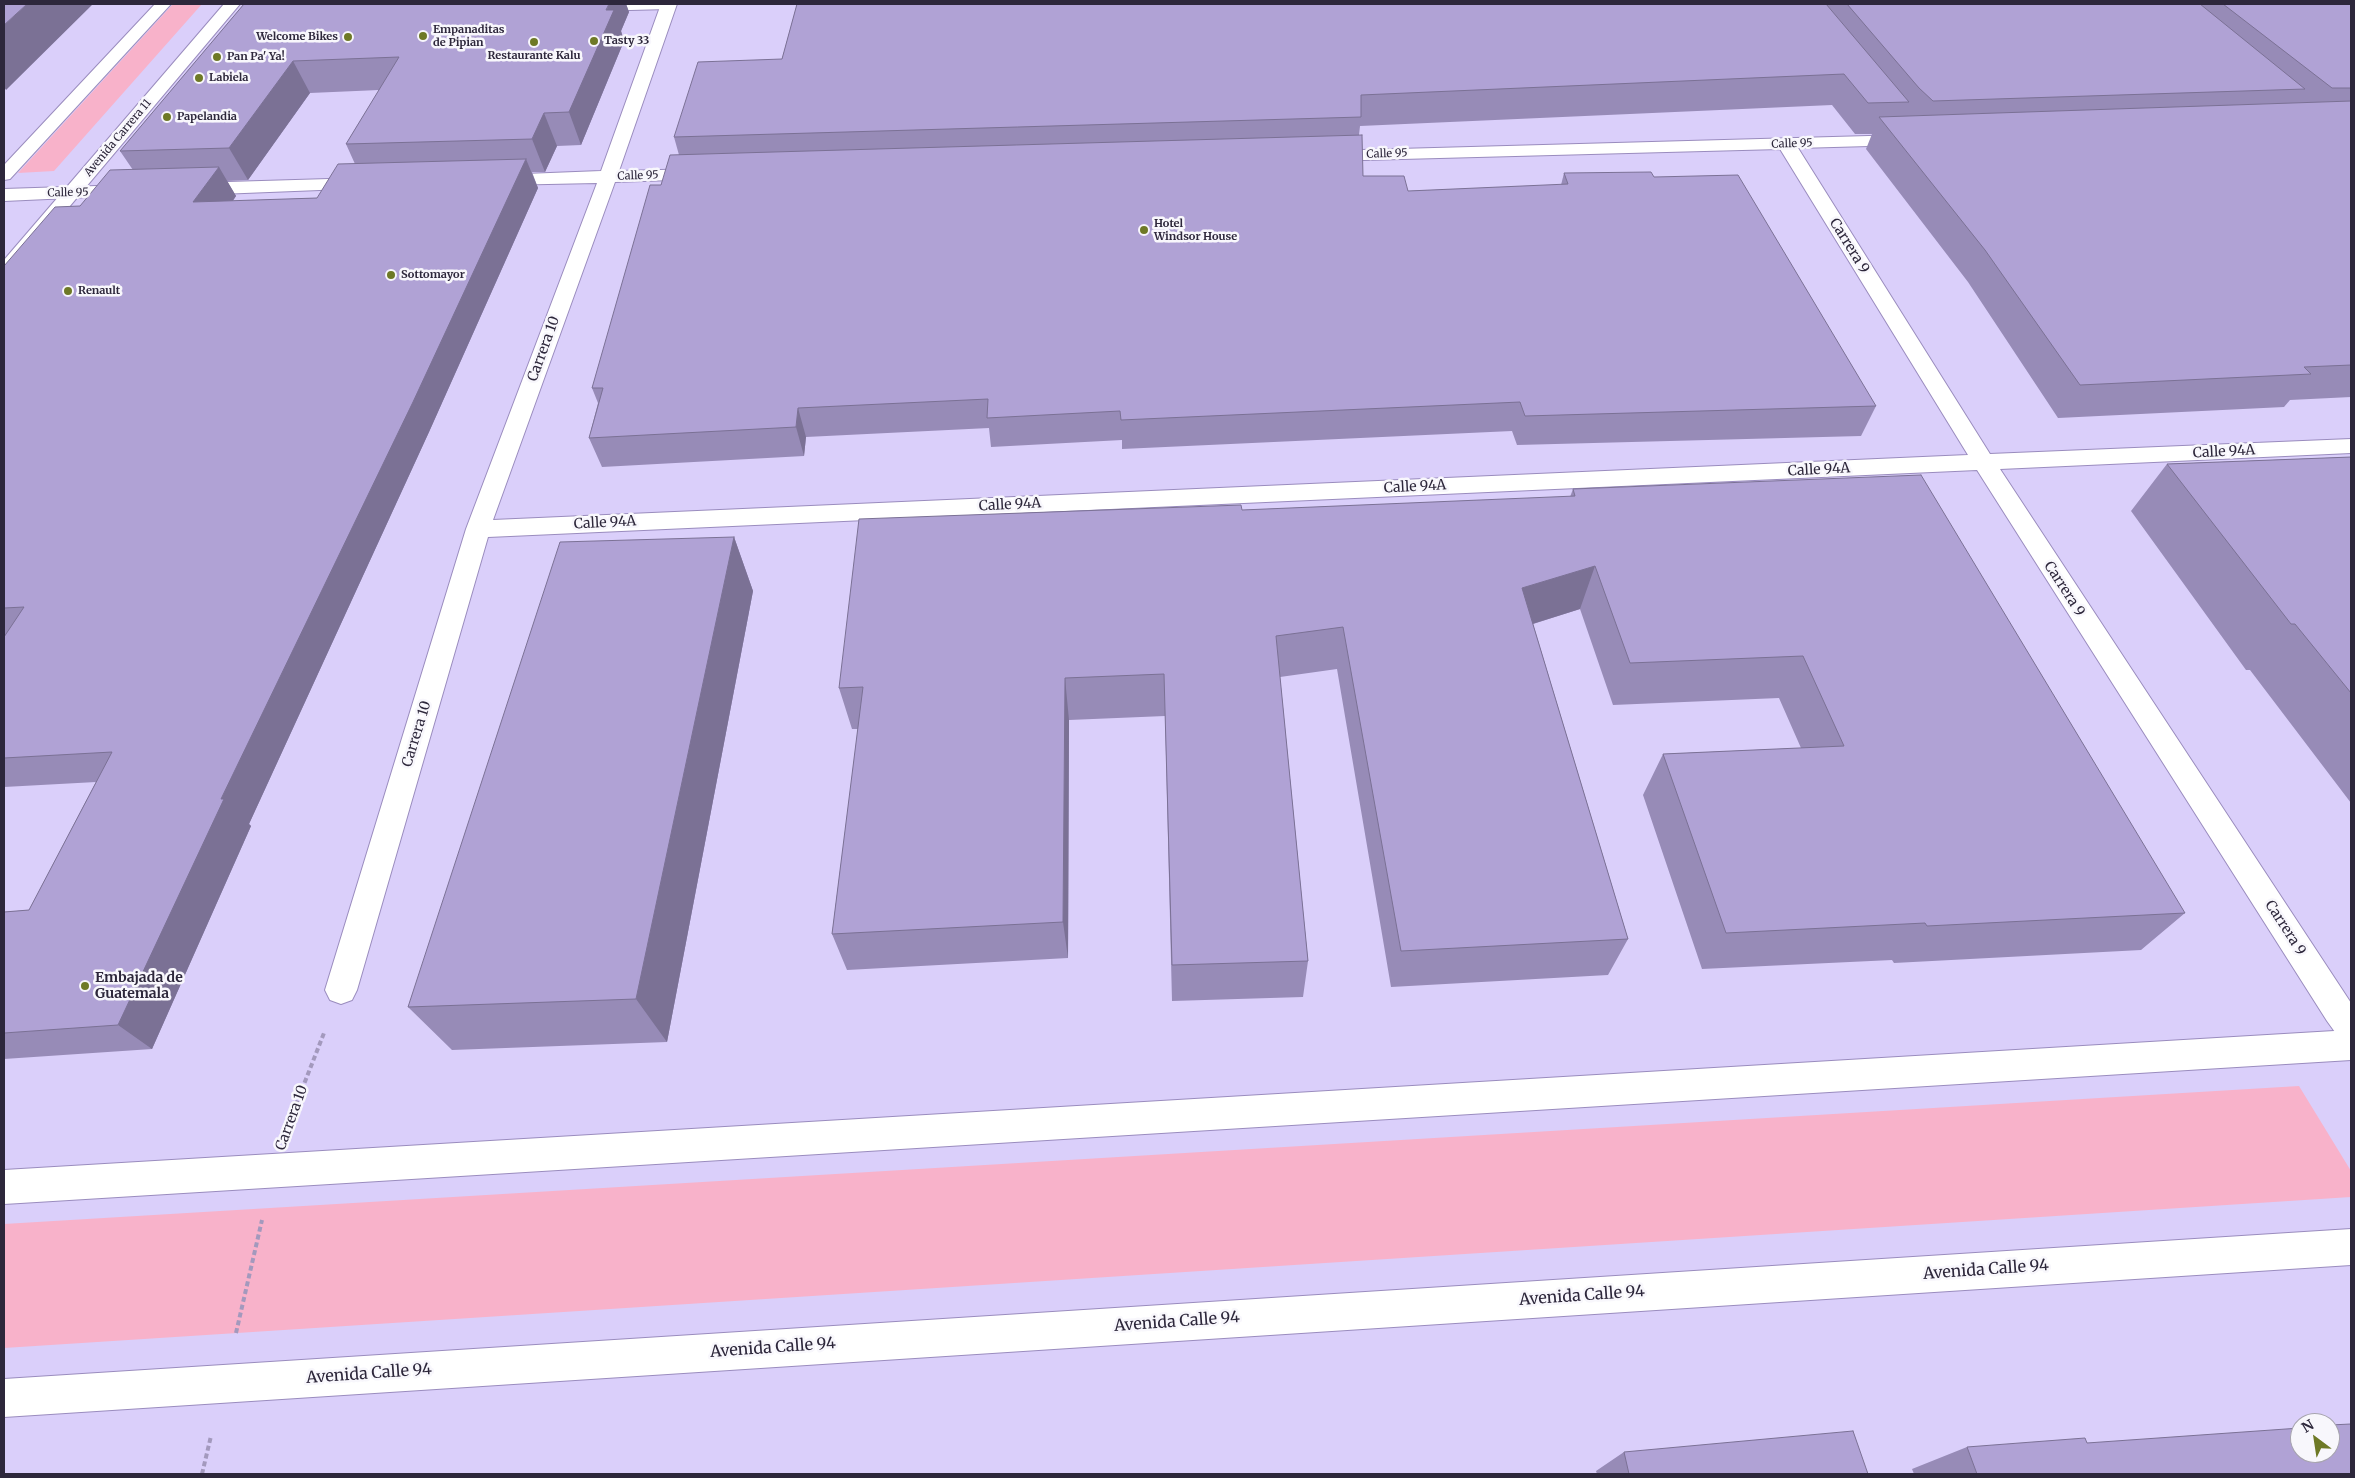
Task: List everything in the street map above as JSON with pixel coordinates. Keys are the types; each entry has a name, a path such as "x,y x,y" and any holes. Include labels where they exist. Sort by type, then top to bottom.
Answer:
{"street":[{"path":"4,176 163,4"},
{"path":"572,7 669,4"},
{"name":"Carrera 10","path":"341,990 478,529 608,177 669,4"},
{"name":"Avenida Carrera 11","path":"4,272 219,19 235,11"},
{"name":"Calle 95","path":"1304,156 1918,139 1898,124"},
{"name":"Carrera 9","path":"1786,144 1983,463 2328,996 2351,1028"},
{"name":"Calle 95","path":"479,181 715,174"},
{"path":"174,190 380,184"},
{"name":"Calle 95","path":"4,195 146,190"},
{"name":"Calle 94A","path":"478,529 2351,446"},
{"path":"4,1187 2351,1045"},
{"name":"Avenida Calle 94","path":"4,1398 2351,1247"}],"path":[{"name":"Carrera 10","path":"202,1474 273,1171 286,1131 341,990"}],"shaded area":[{"path":"173,4 202,4 54,171 18,173"},
{"path":"2299,1086 2351,1171 2351,1197 4,1348 4,1224"}],"building":[{"path":"4,4 27,4 4,25"},
{"path":"244,4 609,4 606,10 614,10 569,112 544,113 532,139 346,144 399,57 293,61 229,148 120,151"},
{"path":"797,4 1826,4 1909,102 1868,103 1844,74 1361,95 1361,117 674,137 698,62 782,59"},
{"path":"1847,4 2200,4 2305,89 1933,101 1919,88"},
{"path":"2223,4 2351,4 2351,88 2332,88"},
{"path":"2351,101 2351,365 2304,367 2311,374 2080,385 1985,250 1879,117"},
{"path":"1362,135 1363,176 1404,176 1408,191 1568,184 1564,173 1651,172 1654,177 1738,175 1876,406 1525,416 1520,402 1121,420 1120,411 987,418 988,399 798,408 796,427 589,438 603,388 592,388 650,185 661,185 670,155"},
{"path":"526,159 413,402 221,799 224,799 118,1025 4,1033 4,912 29,910 112,752 4,758 4,637 24,607 4,608 4,266 55,207 80,206 110,170 219,167 193,202 317,198 338,164"},
{"path":"2351,457 2351,693 2295,624 2291,624 2167,464"},
{"path":"1921,475 2185,913 1927,926 1925,923 1726,933 1663,754 1844,746 1803,656 1630,663 1595,566 1522,588 1628,939 1401,951 1343,627 1276,636 1308,961 1172,965 1164,674 1065,678 1063,922 832,934 863,687 839,688 859,519 1241,505 1242,510 1575,496 1573,489"},
{"path":"734,537 636,999 408,1007 560,542"},
{"path":"2351,1424 2351,1474 1977,1474 1967,1447 2085,1438 2087,1443 2290,1429 2290,1463 2340,1463 2340,1425"},
{"path":"1853,1431 1868,1474 1629,1474 1624,1452"}],"place":[{"name":"Empanaditas de Pipian","path":"423,36"},
{"name":"Welcome Bikes","path":"348,37"},
{"name":"Tasty 33","path":"594,41"},
{"name":"Restaurante Kalu","path":"534,42"},
{"name":"Pan Pa' Ya!","path":"217,57"},
{"name":"Labiela","path":"199,78"},
{"name":"Papelandia","path":"167,117"},
{"name":"Hotel Windsor House","path":"1144,230"},
{"name":"Sottomayor","path":"391,275"},
{"name":"Renault","path":"68,291"},
{"name":"Embajada de Guatemala","path":"85,986"}]}
